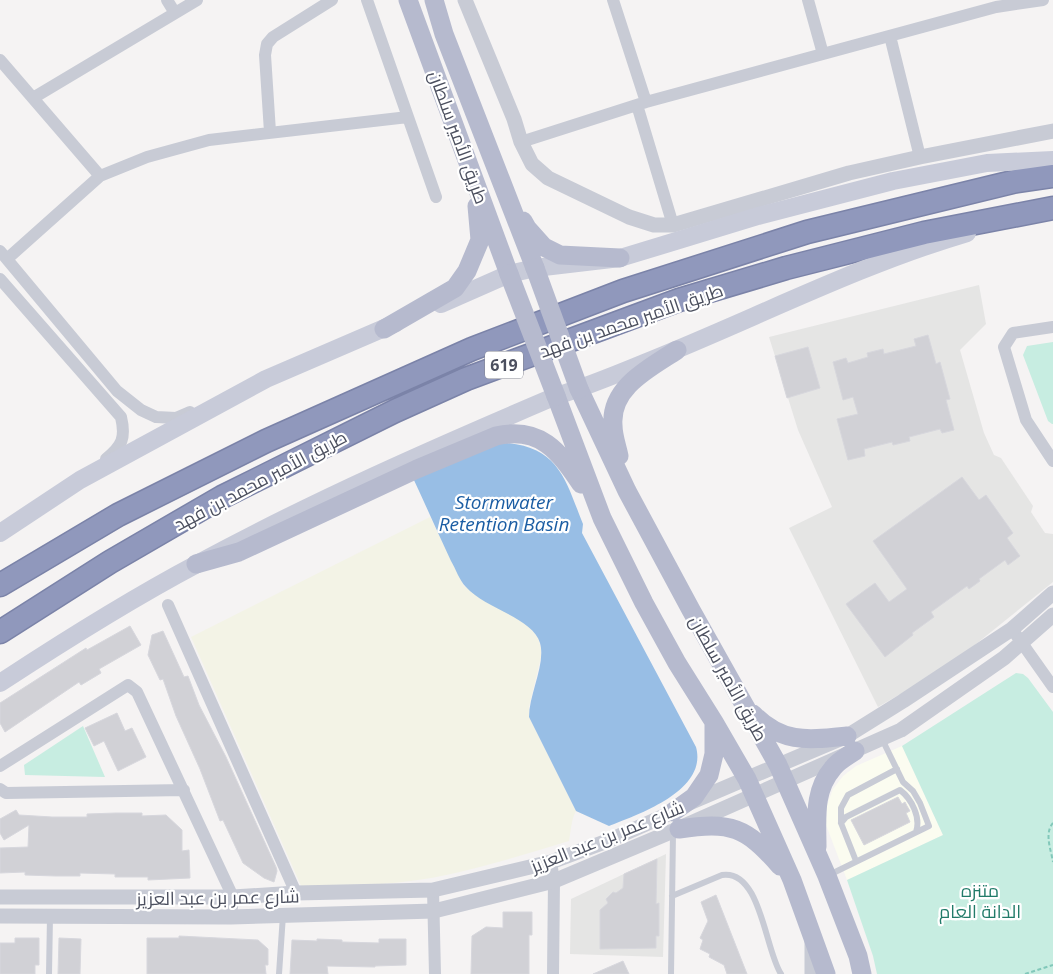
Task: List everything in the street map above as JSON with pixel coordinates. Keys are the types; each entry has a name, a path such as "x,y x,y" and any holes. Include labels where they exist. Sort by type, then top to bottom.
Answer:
{"highway":[{"name":"طريق الأمير محمد بن فهد","path":"0,585 127,510 266,441 472,349 623,291 807,232 1017,182 1053,176"},
{"name":"طريق الأمير محمد بن فهد","path":"0,632 110,562 222,497 396,411 466,379 679,300 777,271 924,233 1053,208"}],"main road":[{"name":"طريق الأمير سلطان","path":"408,0 509,274 602,518 644,603 677,663 714,722 750,787 792,880 812,935 814,973"},
{"name":"طريق الأمير سلطان","path":"434,0 444,34 535,268 579,389 627,491 781,773 827,876 858,956 862,974"},
{"path":"384,329 454,288 474,258 480,240 477,205 464,152"},
{"path":"0,533 80,480 266,379 509,274 535,268 620,258 758,216 894,181 987,163 1053,160"},
{"path":"493,161 527,228 544,247 560,255 620,258"},
{"path":"0,683 84,629 196,564 314,503 556,396 579,389 677,350 866,268 965,234 1053,208"},
{"path":"627,491 613,426 614,409 618,399 629,384 677,350"},
{"path":"196,564 239,552 416,469 496,436 508,433 532,436 546,443 566,461 602,518"},
{"path":"742,702 766,727 792,738 818,739 851,744 833,767 820,789 817,803 818,854"},
{"path":"675,824 709,775 714,754 714,722"},
{"path":"675,824 718,825 746,834 765,849 792,880"}],"street":[{"path":"167,0 175,13"},
{"path":"33,98 197,0"},
{"path":"270,132 265,55 267,44 273,38 332,0"},
{"path":"367,0 436,196"},
{"path":"465,0 514,120 521,142 532,164 548,178 629,217 654,225 673,225 849,173 920,156 1053,131"},
{"path":"613,0 673,225"},
{"path":"808,0 823,54"},
{"path":"521,142 642,103 890,36 996,4 1042,0"},
{"path":"890,36 920,156"},
{"path":"0,60 100,176"},
{"path":"266,379 176,418 156,417 141,410 117,391 2,254 100,176 147,157 209,140 270,132 335,127 408,117"},
{"path":"0,279 121,418 124,428 118,449 80,480"},
{"path":"1053,327 1013,333 1004,347 1026,420 1049,445 1053,461"},
{"path":"851,744 903,701 1012,629 1053,592"},
{"path":"168,605 296,893"},
{"path":"781,773 851,744 881,738 901,730 1004,658 1053,615"},
{"path":"1012,629 1053,688"},
{"path":"0,766 128,685 137,692 233,897 232,917"},
{"name":"شارع عمر بن عبد العزيز","path":"0,916 232,917 434,911 554,881 781,773"},
{"path":"0,789 6,793 184,790"},
{"path":"0,898 233,897 296,893 434,890 551,862 610,840 675,824"},
{"path":"551,862 554,881 553,974"},
{"path":"434,890 435,974"}],"lane":[{"path":"827,876 929,826 920,803 913,791 903,782 881,738"},
{"path":"856,862 841,823 841,808 848,795 897,770"},
{"path":"841,823 846,817 900,790 907,795 913,806 918,825 916,832"},
{"path":"671,974 675,824"},
{"path":"672,896 722,875 736,876 752,891 781,974"},
{"path":"279,974 283,915"},
{"path":"49,974 50,916"}],"path":[{"path":"1053,824 1049,829 1048,835 1053,862"},
{"path":"1025,974 1053,965"}],"shaded area":[{"path":"979,285 986,324 960,350 984,433 994,455 1001,458 1033,506 1031,512 1045,533 1053,534 1053,582 971,648 928,678 878,707 789,528 832,507 798,430 769,337"},
{"path":"902,746 943,835 847,880 826,825 827,805 833,789 843,776 856,766"},
{"path":"666,854 663,957 570,954 571,899"}],"green space":[{"path":"1053,342 1052,424 1048,421 1023,355 1027,346"},
{"name":"متنزه الدانة العام","path":"1016,673 1023,674 1028,678 1053,712 1053,974 877,974 873,956 847,880 943,835 902,746"},
{"path":"83,726 105,777 25,775 24,765"}],"sand":[{"path":"430,517 464,586 529,626 538,638 541,657 529,707 529,717 576,811 569,841 496,863 433,878 377,884 302,888 191,637"}],"water":[{"name":"Stormwater Retention Basin","path":"507,443 525,446 539,452 550,460 565,481 583,524 582,533 696,747 697,762 692,776 682,788 653,807 609,826 576,811 529,717 541,660 540,643 536,634 518,620 474,594 459,578 413,478 483,446"}],"building":[{"path":"928,335 936,364 940,362 950,399 946,400 954,430 942,433 940,429 909,437 910,441 893,445 892,442 864,449 865,456 848,460 837,419 858,414 853,397 843,400 833,362 846,358 848,363 868,357 867,353 883,349 884,354 916,346 914,339"},
{"path":"808,347 820,388 787,398 775,356"},
{"path":"962,477 979,500 986,495 1013,533 1007,538 1020,556 1008,565 1005,560 979,579 980,581 969,589 967,586 931,612 934,617 912,633 913,635 885,657 846,604 875,583 889,602 907,589 873,541"},
{"path":"130,626 141,645 99,669 101,673 81,685 79,682 5,732 0,723 0,703 86,648 87,650"},
{"path":"163,631 184,677 188,676 199,705 226,757 276,867 277,871 274,882 264,878 243,863 223,820 220,821 200,769 176,716 163,679 160,680 148,655 152,635"},
{"path":"117,713 125,731 132,728 146,757 118,771 104,741 94,746 85,728"},
{"path":"898,797 902,804 905,802 910,811 906,813 910,822 864,845 851,820"},
{"path":"16,810 19,815 52,817 87,817 87,814 116,813 142,813 142,816 166,815 182,830 182,851 189,850 190,878 148,880 148,877 115,877 115,874 80,873 80,876 56,876 25,875 25,872 0,873 0,848 28,847 29,825 4,840 0,833 0,819"},
{"path":"657,859 656,904 659,903 659,936 656,936 656,948 600,949 600,910 608,903 606,899 613,892 616,893 623,888 624,874"},
{"path":"716,895 747,974 727,974 724,965 709,957 710,954 700,949 703,940 700,938 708,921 701,902"},
{"path":"503,912 532,912 532,935 529,935 529,974 471,974 472,936 486,927 503,928"},
{"path":"179,936 258,940 268,949 268,965 265,965 266,974 147,974 147,938 179,938"},
{"path":"15,938 39,938 39,965 35,965 35,974 0,974 0,943 15,943"},
{"path":"59,938 81,939 80,974 58,974"},
{"path":"317,939 379,943 379,939 406,939 406,965 375,967 327,966 328,974 290,974 292,940 317,941"},
{"path":"623,961 629,974 593,974"}]}
